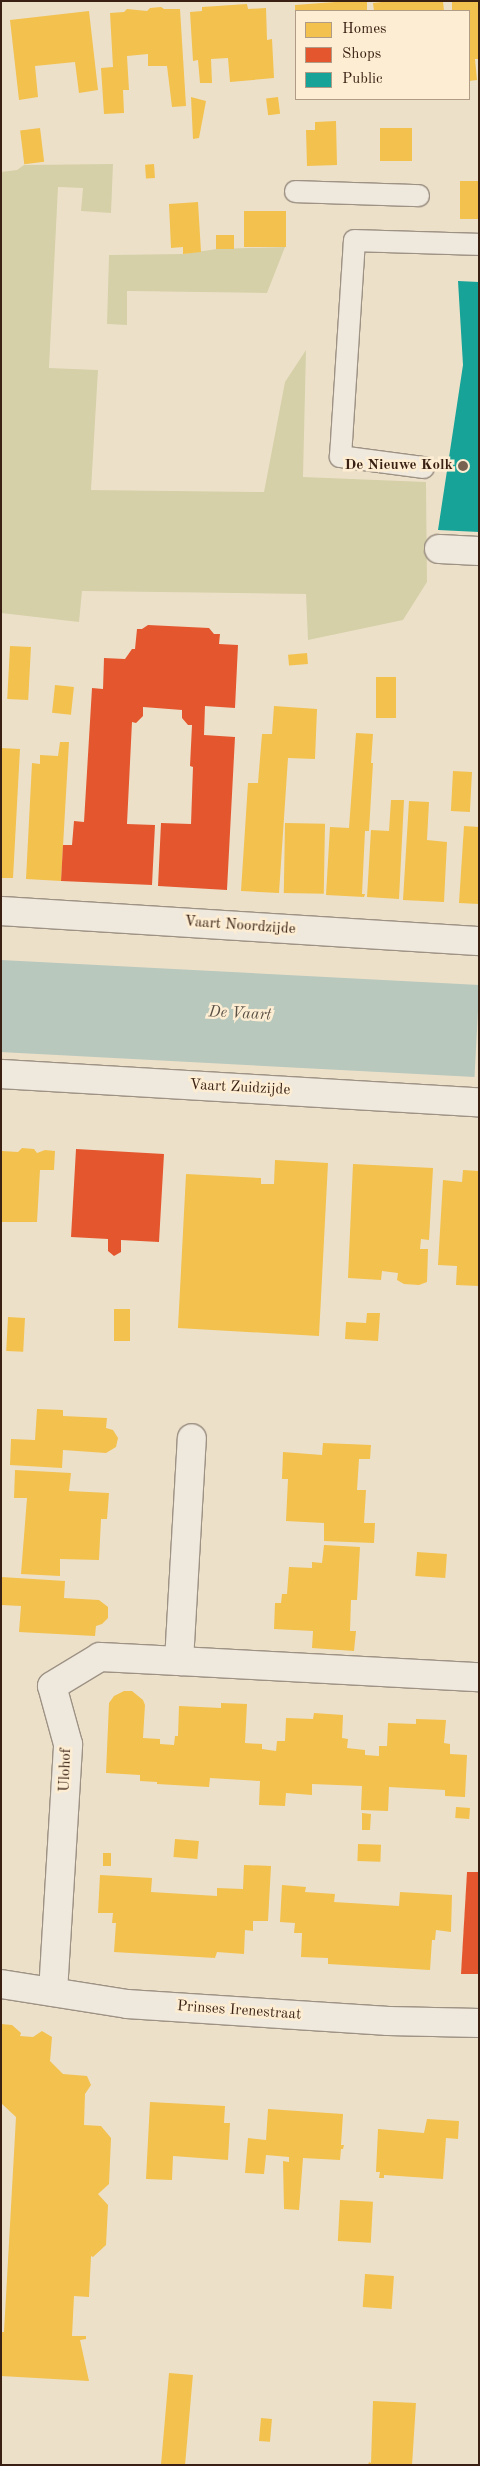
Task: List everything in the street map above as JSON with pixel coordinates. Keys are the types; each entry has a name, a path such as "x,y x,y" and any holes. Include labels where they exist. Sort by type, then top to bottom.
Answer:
{"street":[{"path":"440,550 479,551"},
{"name":"Vaart Noordzijde","path":"1,911 479,941"},
{"name":"Vaart Zuidzijde","path":"1,1074 479,1102"},
{"path":"179,1661 192,1438"},
{"name":"Ulohof","path":"53,1992 68,1744 52,1686 100,1656 479,1677"},
{"name":"Prinses Irenestraat","path":"1,1984 136,2004 388,2021 479,2023"}],"lane":[{"path":"295,191 418,195"},
{"path":"423,467 340,456 354,240 479,244"}],"shaded area":[{"path":"113,164 111,213 81,211 83,188 58,187 49,368 98,370 91,490 264,492 285,382 306,350 303,477 426,482 427,582 403,620 308,640 306,594 82,591 79,622 1,613 1,172 17,170 24,165"},
{"path":"285,247 267,293 127,291 127,325 107,324 109,255 183,254 217,249"}],"water":[{"name":"De Vaart","path":"1,960 479,985 475,1077 1,1052"}],"building: Homes":[{"path":"367,1 367,10 295,10 295,5"},
{"path":"443,1 444,10 374,10 373,3"},
{"path":"452,1 479,1 479,59 475,59 477,80 470,81 470,10 452,10"},
{"path":"247,4 248,9 266,8 267,40 272,39 274,78 230,82 228,58 211,59 212,83 200,83 198,60 193,61 190,12 202,11 202,7"},
{"path":"161,7 164,9 180,9 186,106 172,107 167,66 148,66 148,54 127,56 129,90 123,90 124,113 104,114 101,68 113,67 110,13 124,12 127,9 147,11 150,8"},
{"path":"89,11 98,90 79,93 75,62 35,66 38,97 19,100 10,20"},
{"path":"191,97 206,101 199,138 193,139"},
{"path":"278,97 280,114 268,115 266,98"},
{"path":"336,121 337,165 307,166 306,130 315,130 315,122"},
{"path":"40,128 44,162 24,164 20,130"},
{"path":"380,128 412,128 412,161 380,161"},
{"path":"154,164 155,178 146,179 145,165"},
{"path":"460,181 479,181 479,219 460,219"},
{"path":"198,202 201,252 183,254 183,247 171,248 169,204"},
{"path":"244,211 286,211 286,247 244,247"},
{"path":"216,235 234,235 234,249 216,249"},
{"path":"10,646 31,647 28,700 7,699"},
{"path":"307,653 308,664 289,666 288,655"},
{"path":"376,677 396,677 396,718 376,718"},
{"path":"55,685 74,687 71,715 52,713"},
{"path":"274,706 317,709 315,759 288,758 279,893 241,891 248,783 258,783 262,734 272,734"},
{"path":"356,733 373,734 369,831 365,831 362,894 365,894 364,897 326,895 330,827 349,828"},
{"path":"60,742 69,742 61,881 26,879 32,763 40,764 40,755 58,756"},
{"path":"1,748 20,749 13,878 1,878"},
{"path":"453,771 472,772 470,812 451,811"},
{"path":"391,800 404,800 399,899 367,897 371,830 389,831"},
{"path":"409,801 429,802 427,840 447,842 444,902 403,900"},
{"path":"285,823 325,824 324,894 284,893"},
{"path":"464,826 479,827 479,904 459,903"},
{"path":"22,1148 34,1149 37,1153 45,1150 55,1151 54,1170 40,1170 37,1222 1,1222 2,1151 18,1152"},
{"path":"275,1160 328,1163 319,1336 178,1328 186,1174 261,1178 261,1184 274,1184"},
{"path":"353,1164 433,1168 429,1240 421,1239 420,1249 428,1249 427,1282 419,1285 404,1284 397,1280 398,1273 382,1271 381,1280 348,1278"},
{"path":"463,1170 479,1171 479,1286 456,1285 457,1266 438,1265 443,1180 462,1182"},
{"path":"114,1309 130,1309 130,1341 114,1341"},
{"path":"367,1313 380,1313 378,1341 345,1339 346,1322 366,1323"},
{"path":"8,1317 25,1318 23,1352 6,1351"},
{"path":"37,1409 63,1410 63,1416 107,1418 106,1428 113,1430 118,1438 116,1447 106,1453 63,1450 62,1468 10,1465 11,1439 35,1440"},
{"path":"323,1443 371,1445 370,1459 359,1459 357,1490 366,1490 364,1523 375,1523 374,1543 324,1541 324,1523 286,1521 288,1479 282,1479 283,1452 322,1455"},
{"path":"15,1470 71,1473 69,1491 109,1493 107,1519 101,1519 99,1560 60,1559 60,1576 21,1574 27,1498 14,1498"},
{"path":"324,1545 360,1547 357,1600 351,1600 350,1631 356,1631 354,1651 312,1648 313,1631 274,1629 275,1603 281,1603 282,1594 287,1594 289,1567 312,1568 312,1562 322,1563"},
{"path":"417,1552 447,1554 445,1578 415,1576"},
{"path":"1,1577 65,1581 64,1598 99,1600 108,1607 108,1618 102,1624 96,1626 95,1636 19,1632 21,1606 1,1605"},
{"path":"124,1691 132,1691 143,1700 145,1705 143,1738 160,1739 160,1744 174,1745 175,1736 178,1736 179,1706 221,1708 221,1703 247,1704 245,1743 262,1744 262,1749 276,1751 277,1741 285,1741 286,1718 313,1719 314,1713 343,1715 342,1738 348,1739 347,1748 365,1750 365,1755 379,1756 379,1746 387,1746 388,1723 416,1724 416,1719 446,1720 444,1743 450,1744 450,1754 467,1755 465,1797 445,1796 445,1790 389,1787 388,1811 361,1810 362,1786 312,1784 312,1795 286,1793 285,1806 259,1805 260,1781 210,1778 209,1787 157,1784 157,1782 140,1781 140,1775 106,1773 109,1703 114,1696"},
{"path":"456,1807 470,1808 469,1819 455,1818"},
{"path":"362,1813 371,1814 370,1830 362,1830"},
{"path":"175,1839 199,1841 197,1859 173,1857"},
{"path":"358,1844 381,1845 380,1862 357,1861"},
{"path":"103,1853 111,1853 111,1866 103,1866"},
{"path":"244,1865 271,1866 268,1921 253,1921 253,1931 245,1930 244,1954 217,1952 215,1958 114,1952 116,1923 112,1923 113,1913 98,1913 100,1875 152,1878 151,1892 217,1896 217,1888 243,1889"},
{"path":"282,1885 306,1887 305,1892 335,1894 334,1902 399,1906 400,1892 452,1895 451,1932 436,1930 435,1940 432,1940 430,1970 328,1964 328,1958 301,1957 302,1933 294,1933 295,1923 280,1922"},
{"path":"1,2024 12,2025 21,2033 20,2036 33,2037 42,2031 52,2037 50,2061 63,2074 87,2076 91,2085 85,2094 84,2125 101,2126 111,2138 109,2184 98,2194 108,2205 106,2245 93,2257 91,2256 89,2297 74,2296 72,2336 86,2336 86,2339 80,2340 89,2381 1,2376 1,2332 4,2332 16,2117 1,2103"},
{"path":"150,2102 225,2106 224,2123 230,2123 228,2160 173,2156 172,2180 146,2179"},
{"path":"268,2109 343,2114 341,2145 344,2145 343,2149 341,2149 340,2160 303,2158 299,2210 284,2209 283,2161 289,2162 289,2157 266,2155 264,2174 245,2173 248,2138 266,2140"},
{"path":"427,2119 459,2121 458,2139 446,2138 443,2179 384,2175 384,2178 379,2178 380,2172 376,2172 378,2129 424,2133"},
{"path":"340,2200 373,2202 371,2243 338,2241"},
{"path":"365,2274 394,2276 392,2309 363,2307"},
{"path":"169,2373 193,2375 185,2465 161,2465"},
{"path":"373,2401 416,2403 412,2465 368,2465 369,2462 371,2463"},
{"path":"261,2418 272,2419 270,2442 259,2441"}],"building: Shops":[{"path":"148,625 209,628 214,634 220,634 219,644 238,645 235,708 205,706 204,735 235,737 227,890 158,886 161,823 191,824 193,767 190,766 192,725 188,725 182,718 182,710 143,707 143,716 136,723 132,722 127,824 155,825 152,885 61,881 63,845 72,845 74,821 84,822 92,688 103,689 104,658 125,659 132,649 135,649 137,629 142,629"},
{"path":"76,1149 164,1154 159,1242 121,1240 121,1252 114,1256 108,1251 108,1239 71,1237"},
{"path":"467,1872 479,1872 479,1974 461,1974"}],"building: Public":[{"name":"De Nieuwe Kolk","path":"458,281 479,282 479,532 438,530 463,365"}],"place":[{"name":"De Nieuwe Kolk","path":"463,466"}]}
